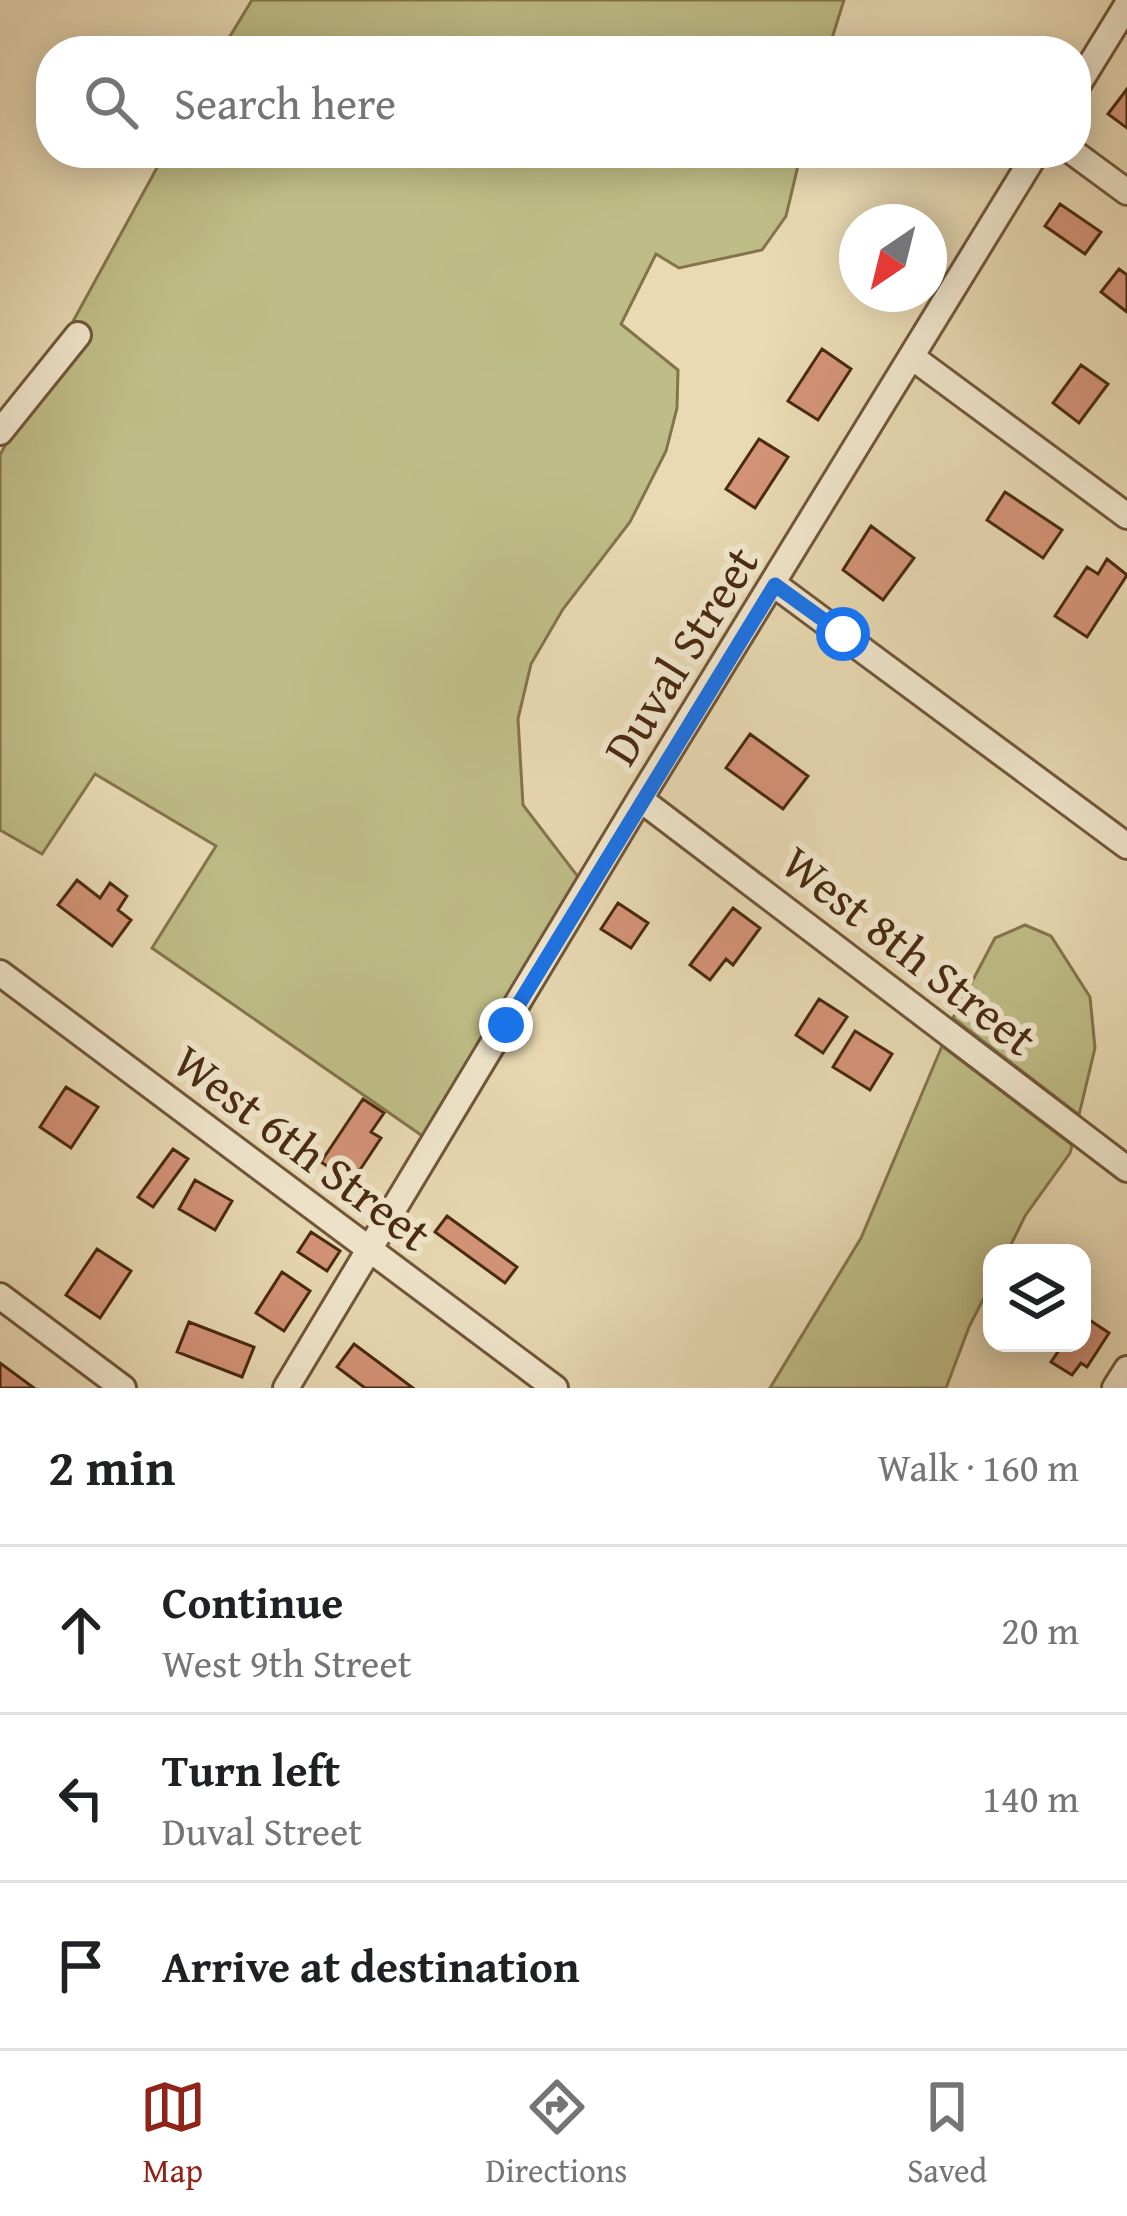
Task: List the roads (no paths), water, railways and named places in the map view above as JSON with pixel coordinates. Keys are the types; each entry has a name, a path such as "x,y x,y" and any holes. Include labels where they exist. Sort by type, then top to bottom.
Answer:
{"street":[{"path":"1091,64 1127,5"},
{"path":"1091,166 1127,192"},
{"name":"Duval Street","path":"286,1388 1027,168"},
{"path":"0,432 78,335"},
{"path":"912,357 1127,516"},
{"path":"775,585 1127,846"},
{"name":"West 8th Street","path":"640,799 1127,1168"},
{"name":"West 6th Street","path":"0,973 555,1388"},
{"path":"0,1296 123,1388"},
{"path":"1115,1388 1127,1369"}]}
